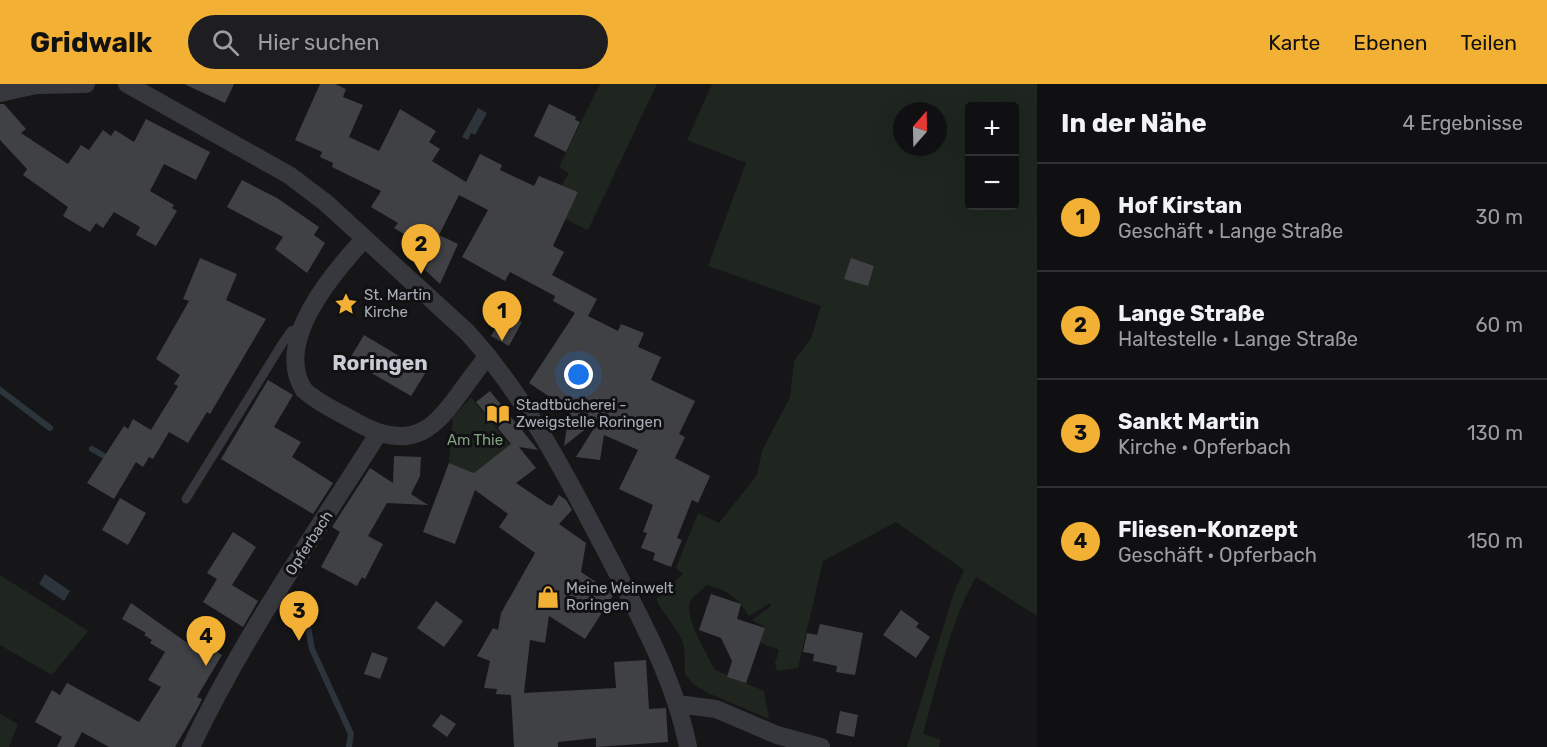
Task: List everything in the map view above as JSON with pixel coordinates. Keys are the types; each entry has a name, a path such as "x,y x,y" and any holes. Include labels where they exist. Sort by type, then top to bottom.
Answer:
{"street":[{"path":"0,93 36,85 86,84"},
{"path":"131,85 289,175 326,203 436,303 488,356 533,419 565,474 649,635 677,704 688,747"},
{"path":"364,239 325,284 304,326 296,366 304,390 378,434 392,438 406,437 428,429 436,423 488,356"},
{"name":"Opferbach","path":"191,747 269,603 378,434"},
{"path":"677,704 716,709 777,735 821,747"}],"lane":[{"path":"186,499 282,344 291,331 304,326"}],"green space":[{"path":"600,84 657,84 588,230 565,219 578,192 562,185 569,173 559,167"},
{"path":"712,84 1037,84 1037,616 976,577 951,634 923,734 941,740 939,747 907,747 953,595 964,570 896,522 823,561 798,668 777,671 775,663 779,650 760,643 765,627 752,620 771,606 770,603 749,616 741,604 731,596 707,585 691,600 689,609 693,626 715,670 764,691 769,719 694,685 685,674 682,641 656,599 683,574 676,568 698,513 719,523 757,475 762,451 790,397 794,361 811,338 821,306 708,266 746,163 687,140"},
{"name":"Am Thie","path":"471,397 510,445 474,473 449,463 453,417"},
{"path":"0,575 88,631 52,675 0,645"},
{"path":"0,714 18,724 9,747 0,747"}],"shaded area":[{"path":"478,108 487,113 475,135 471,133 468,140 462,137"},
{"path":"45,574 70,591 64,601 39,584"}],"building":[{"path":"184,84 234,84 225,103"},
{"path":"320,84 335,84 346,89 343,97 363,105 349,137 379,151 400,109 436,131 429,142 440,149 432,161 466,182 480,154 502,165 500,170 534,186 539,176 578,192 553,246 564,252 552,275 597,299 588,316 618,331 621,324 644,333 638,347 661,357 651,380 695,401 679,434 685,437 675,458 710,476 698,503 692,500 677,538 682,540 671,567 653,560 655,553 641,548 647,533 643,532 653,505 619,489 638,450 604,435 600,460 576,457 601,417 564,446 569,414 563,406 529,383 575,313 553,301 555,296 510,272 505,281 462,257 488,210 459,195 439,235 458,244 440,284 425,270 433,252 394,228 398,223 371,207 381,191 332,167 333,163 320,157 322,152 295,140"},
{"path":"0,104 4,104 26,129 21,133 68,164 81,145 89,150 103,130 111,136 115,130 134,142 146,119 210,152 196,180 164,164 150,191 174,205 172,208 177,211 156,246 136,235 140,227 114,212 103,228 96,223 90,232 63,216 68,207 23,175 27,169 0,140"},
{"path":"549,104 576,117 575,120 580,122 566,152 534,136"},
{"path":"242,180 277,198 319,227 314,235 325,243 307,273 275,249 283,237 227,207"},
{"path":"200,258 237,274 226,300 266,319 210,414 207,412 188,443 169,432 153,459 149,457 143,467 136,462 114,499 87,483 124,426 128,429 133,419 151,430 178,386 174,384 180,375 156,359 189,301 183,299"},
{"path":"851,258 874,266 868,286 844,279"},
{"path":"505,312 522,322 509,346 491,336"},
{"path":"364,335 426,372 411,396 349,360"},
{"path":"268,380 293,395 274,427 301,442 292,457 333,483 313,514 221,459"},
{"path":"490,391 538,450 519,447 536,468 516,483 552,506 559,495 566,500 572,510 559,524 586,543 581,572 614,594 585,639 549,616 545,643 530,640 524,693 616,688 614,662 646,660 649,709 666,708 668,742 596,747 596,738 558,742 558,747 514,747 511,695 496,694 497,689 484,688 490,661 477,656 493,628 498,630 501,613 535,553 499,527 508,514 475,490 455,544 423,532 449,463 474,473 511,444 476,402"},
{"path":"394,456 421,457 420,476 411,494 428,505 387,503 368,536 383,544 365,579 362,577 357,586 321,567 340,532 332,527 370,468 393,483"},
{"path":"120,498 146,513 128,545 102,530"},
{"path":"233,532 256,547 232,585 258,601 243,627 203,602 217,579 207,573"},
{"path":"711,594 741,604 737,619 765,628 746,683 727,677 732,661 721,638 699,630"},
{"path":"436,601 463,621 444,647 417,628"},
{"path":"131,603 193,647 198,641 222,655 197,697 202,699 196,711 175,747 109,747 82,732 74,747 57,747 62,737 35,722 52,690 60,695 67,683 139,722 161,687 148,680 165,652 150,643 152,640 144,635 146,633 122,619"},
{"path":"901,610 919,623 916,627 930,637 916,658 883,635"},
{"path":"820,624 863,633 855,675 836,672 837,666 813,661 814,654 803,652 807,633 817,635"},
{"path":"372,652 388,658 380,679 364,674"},
{"path":"840,711 858,715 854,737 836,733"},
{"path":"441,714 456,724 447,737 432,726"}],"waterway":[{"path":"0,390 50,428"},
{"path":"92,449 111,460"},
{"path":"308,627 312,649 351,734 349,747"}],"place":[{"name":"Lange Straße","path":"421,274"},
{"name":"St. Martin Kirche","path":"346,304"},
{"name":"Hof Kirstan","path":"502,341"},
{"name":"Stadtbücherei - Zweigstelle Roringen","path":"498,414"},
{"name":"Meine Weinwelt Roringen","path":"548,597"},
{"name":"Sankt Martin","path":"299,641"},
{"name":"Fliesen-Konzept","path":"206,666"}],"district":[{"name":"Roringen","path":"380,362"}]}
